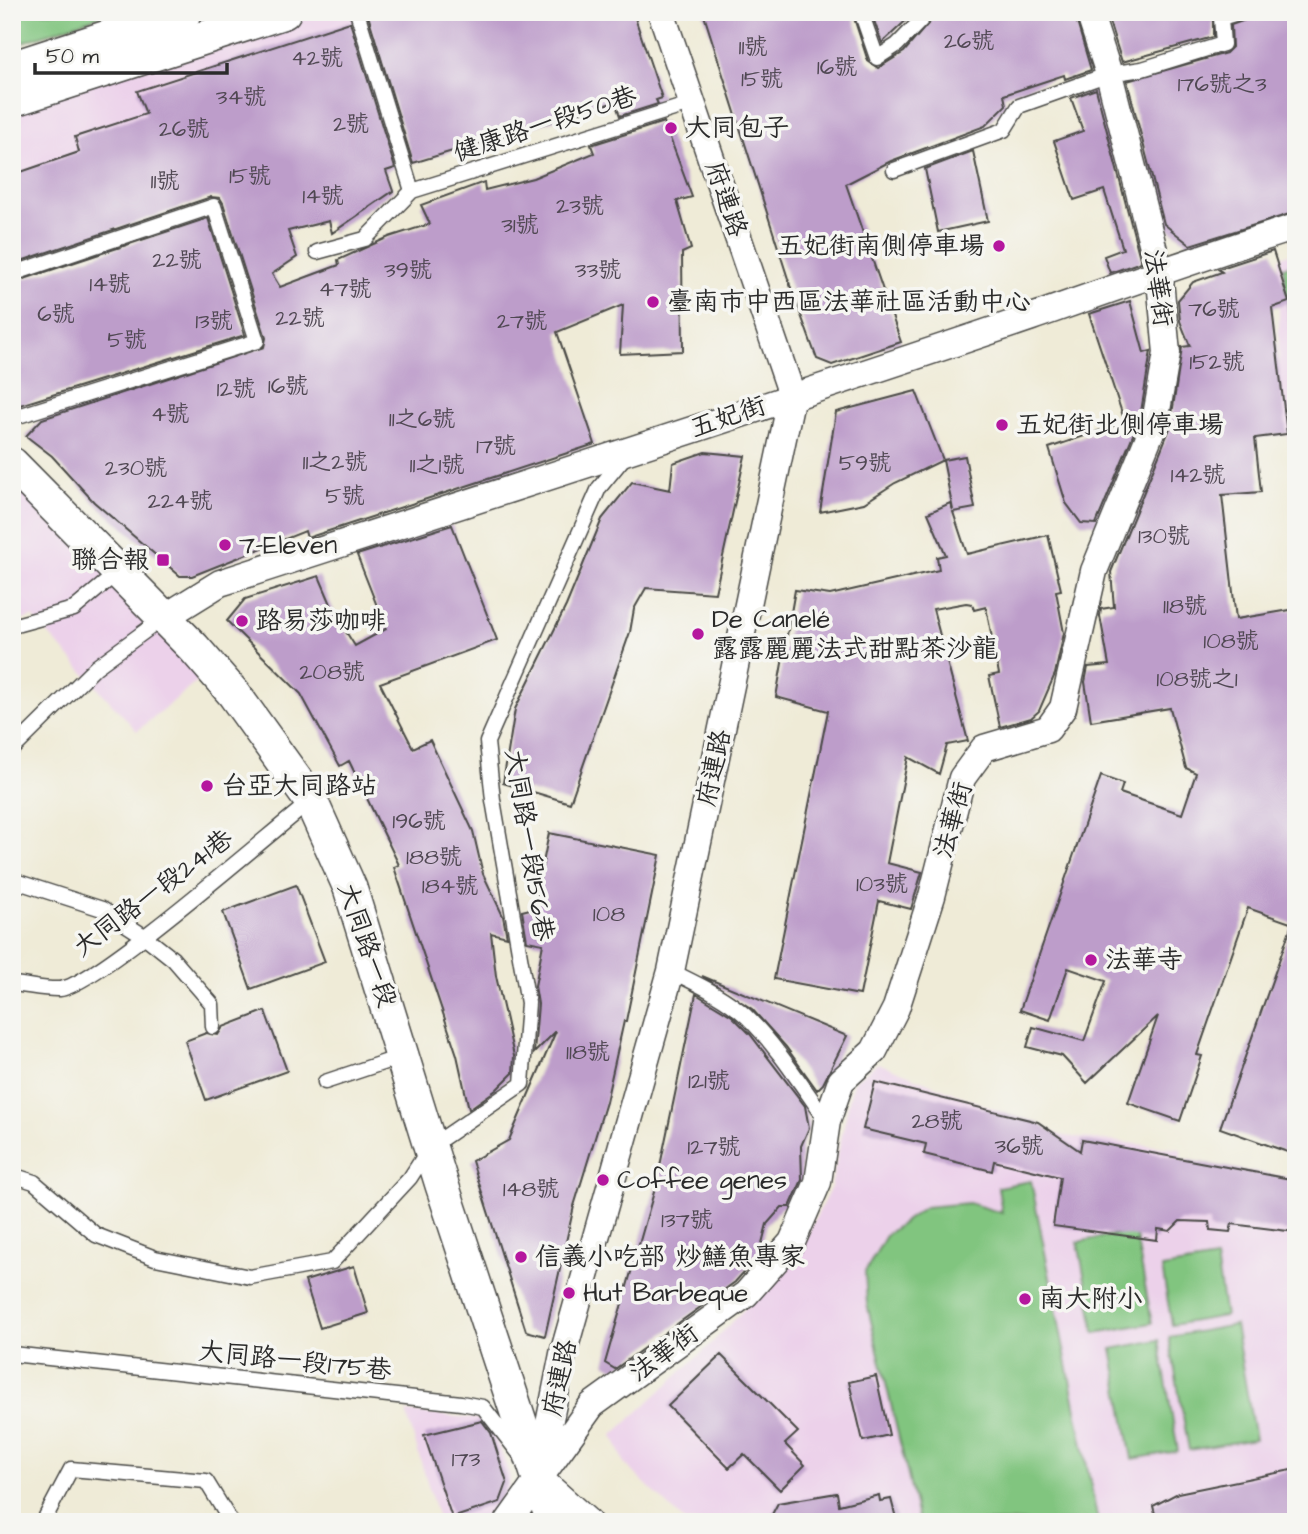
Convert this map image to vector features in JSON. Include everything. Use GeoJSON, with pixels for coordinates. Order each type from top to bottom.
{"type":"FeatureCollection","features":[{"type":"Feature","properties":{"kind":"street"},"geometry":{"type":"LineString","coordinates":[[12,68],[185,12]]}},
{"type":"Feature","properties":{"kind":"street"},"geometry":{"type":"LineString","coordinates":[[12,100],[284,12]]}},
{"type":"Feature","properties":{"kind":"street","name":"府連路"},"geometry":{"type":"LineString","coordinates":[[508,1522],[539,1478],[564,1354],[671,971],[792,395],[661,12]]}},
{"type":"Feature","properties":{"kind":"street","name":"法華街"},"geometry":{"type":"LineString","coordinates":[[539,1478],[592,1405],[746,1294],[792,1242],[818,1182],[827,1121],[841,1081],[874,1051],[896,1008],[932,896],[962,778],[984,748],[1048,729],[1062,708],[1094,571],[1155,422],[1167,353],[1159,270],[1109,74],[1089,12]]}},
{"type":"Feature","properties":{"kind":"street","name":"五妃街"},"geometry":{"type":"LineString","coordinates":[[164,617],[220,583],[629,451],[1033,316],[1159,270],[1296,227]]}},
{"type":"Feature","properties":{"kind":"street","name":"大同路一段"},"geometry":{"type":"LineString","coordinates":[[12,464],[164,617],[234,694],[311,801],[350,888],[430,1147],[553,1522]]}},
{"type":"Feature","properties":{"kind":"street"},"geometry":{"type":"LineString","coordinates":[[539,1478],[588,1522]]}},
{"type":"Feature","properties":{"kind":"lane"},"geometry":{"type":"LineString","coordinates":[[357,12],[412,191]]}},
{"type":"Feature","properties":{"kind":"lane"},"geometry":{"type":"LineString","coordinates":[[861,12],[877,58],[897,45],[929,12]]}},
{"type":"Feature","properties":{"kind":"lane"},"geometry":{"type":"LineString","coordinates":[[894,170],[1004,130],[1019,106],[1109,74],[1142,69],[1223,44],[1221,18],[1241,12]]}},
{"type":"Feature","properties":{"kind":"lane","name":"健康路一段50巷"},"geometry":{"type":"LineString","coordinates":[[317,252],[365,239],[412,191],[693,103]]}},
{"type":"Feature","properties":{"kind":"lane"},"geometry":{"type":"LineString","coordinates":[[12,274],[214,206],[257,341],[12,418]]}},
{"type":"Feature","properties":{"kind":"lane","name":"大同路一段156巷"},"geometry":{"type":"LineString","coordinates":[[430,1147],[522,1084],[528,1003],[493,800],[487,742],[599,488],[629,451]]}},
{"type":"Feature","properties":{"kind":"lane"},"geometry":{"type":"LineString","coordinates":[[12,626],[74,609],[118,572]]}},
{"type":"Feature","properties":{"kind":"lane"},"geometry":{"type":"LineString","coordinates":[[12,750],[96,667],[164,617]]}},
{"type":"Feature","properties":{"kind":"lane","name":"大同路一段241巷"},"geometry":{"type":"LineString","coordinates":[[12,984],[62,989],[94,972],[144,936],[311,801]]}},
{"type":"Feature","properties":{"kind":"lane"},"geometry":{"type":"LineString","coordinates":[[12,880],[102,909],[144,936],[173,959],[212,1004],[213,1027]]}},
{"type":"Feature","properties":{"kind":"lane"},"geometry":{"type":"LineString","coordinates":[[671,971],[717,994],[746,1016],[827,1121]]}},
{"type":"Feature","properties":{"kind":"lane"},"geometry":{"type":"LineString","coordinates":[[325,1082],[404,1056]]}},
{"type":"Feature","properties":{"kind":"lane"},"geometry":{"type":"LineString","coordinates":[[12,1175],[34,1182],[96,1235],[155,1258],[250,1277],[332,1262],[410,1178],[430,1147]]}},
{"type":"Feature","properties":{"kind":"lane","name":"大同路一段175巷"},"geometry":{"type":"LineString","coordinates":[[12,1354],[483,1407],[539,1478]]}},
{"type":"Feature","properties":{"kind":"lane"},"geometry":{"type":"LineString","coordinates":[[43,1522],[71,1469],[206,1482],[229,1521]]}},
{"type":"Feature","properties":{"kind":"shaded area"},"geometry":{"type":"Polygon","coordinates":[[[206,12],[600,12],[12,209],[12,78],[206,12]]]}},
{"type":"Feature","properties":{"kind":"shaded area"},"geometry":{"type":"Polygon","coordinates":[[[1296,251],[1296,488],[1279,381],[1279,258],[1296,251]]]}},
{"type":"Feature","properties":{"kind":"shaded area"},"geometry":{"type":"Polygon","coordinates":[[[12,470],[210,671],[137,731],[33,617],[12,623],[12,470]]]}},
{"type":"Feature","properties":{"kind":"shaded area","name":"南大附小"},"geometry":{"type":"Polygon","coordinates":[[[878,1063],[1063,1136],[1181,1149],[1181,1162],[1296,1178],[1296,1522],[685,1522],[625,1464],[613,1435],[708,1347],[799,1252],[831,1187],[853,1082],[878,1063]]]}},
{"type":"Feature","properties":{"kind":"shaded area"},"geometry":{"type":"Polygon","coordinates":[[[406,1412],[490,1420],[510,1477],[506,1501],[476,1522],[439,1522],[406,1412]]]}},
{"type":"Feature","properties":{"kind":"green space"},"geometry":{"type":"Polygon","coordinates":[[[12,12],[111,12],[12,46],[12,12]]]}},
{"type":"Feature","properties":{"kind":"green space"},"geometry":{"type":"Polygon","coordinates":[[[1296,263],[1296,364],[1283,267],[1296,263]]]}},
{"type":"Feature","properties":{"kind":"green space"},"geometry":{"type":"Polygon","coordinates":[[[1031,1181],[1098,1522],[919,1522],[867,1304],[865,1272],[887,1234],[925,1207],[969,1203],[1002,1213],[998,1187],[1031,1181]]]}},
{"type":"Feature","properties":{"kind":"green space"},"geometry":{"type":"Polygon","coordinates":[[[1135,1231],[1152,1323],[1095,1333],[1078,1242],[1135,1231]]]}},
{"type":"Feature","properties":{"kind":"green space"},"geometry":{"type":"Polygon","coordinates":[[[1216,1259],[1225,1316],[1172,1325],[1162,1268],[1216,1259]]]}},
{"type":"Feature","properties":{"kind":"green space"},"geometry":{"type":"Polygon","coordinates":[[[1235,1325],[1255,1439],[1189,1450],[1169,1337],[1235,1325]]]}},
{"type":"Feature","properties":{"kind":"green space"},"geometry":{"type":"Polygon","coordinates":[[[1159,1340],[1178,1451],[1132,1459],[1112,1349],[1159,1340]]]}},
{"type":"Feature","properties":{"kind":"building"},"geometry":{"type":"Polygon","coordinates":[[[367,12],[633,12],[662,98],[656,100],[658,104],[620,116],[615,102],[413,163],[367,12]]]}},
{"type":"Feature","properties":{"kind":"building"},"geometry":{"type":"Polygon","coordinates":[[[703,12],[852,12],[868,61],[878,68],[904,52],[938,12],[1074,12],[1091,70],[1065,79],[1064,75],[1004,95],[1006,105],[985,126],[891,161],[846,184],[901,342],[832,365],[817,359],[790,285],[703,12]]]}},
{"type":"Feature","properties":{"kind":"building"},"geometry":{"type":"Polygon","coordinates":[[[871,12],[915,12],[882,43],[871,12]]]}},
{"type":"Feature","properties":{"kind":"building"},"geometry":{"type":"Polygon","coordinates":[[[1106,12],[1213,12],[1213,37],[1122,62],[1106,12]]]}},
{"type":"Feature","properties":{"kind":"building"},"geometry":{"type":"Polygon","coordinates":[[[1268,12],[1292,12],[1296,28],[1296,212],[1190,245],[1164,224],[1127,81],[1226,53],[1232,47],[1231,25],[1268,12]]]}},
{"type":"Feature","properties":{"kind":"building"},"geometry":{"type":"Polygon","coordinates":[[[350,22],[395,168],[386,171],[393,191],[332,233],[329,221],[288,231],[297,257],[272,274],[280,287],[339,265],[338,260],[389,237],[430,224],[421,205],[484,182],[485,190],[533,178],[594,153],[591,145],[664,122],[692,197],[677,201],[691,249],[682,253],[683,351],[620,354],[623,305],[557,332],[595,444],[307,538],[305,531],[192,576],[180,576],[94,502],[52,456],[26,436],[42,419],[264,347],[266,338],[223,203],[220,198],[211,197],[12,264],[12,175],[79,152],[75,137],[146,114],[137,91],[350,22]]]}},
{"type":"Feature","properties":{"kind":"building"},"geometry":{"type":"Polygon","coordinates":[[[1096,89],[1141,262],[1110,273],[1104,256],[1123,249],[1104,190],[1074,200],[1054,141],[1083,131],[1071,98],[1096,89]]]}},
{"type":"Feature","properties":{"kind":"building"},"geometry":{"type":"Polygon","coordinates":[[[973,151],[988,221],[938,232],[925,169],[973,151]]]}},
{"type":"Feature","properties":{"kind":"building"},"geometry":{"type":"Polygon","coordinates":[[[208,218],[245,335],[20,405],[12,404],[12,283],[208,218]]]}},
{"type":"Feature","properties":{"kind":"building"},"geometry":{"type":"Polygon","coordinates":[[[1273,251],[1289,302],[1272,308],[1287,434],[1255,438],[1261,492],[1222,495],[1236,619],[1296,609],[1296,925],[1248,908],[1197,1055],[1202,1056],[1180,1121],[1128,1103],[1158,1016],[1087,1083],[1062,1056],[1027,1047],[1033,1027],[1084,1041],[1106,981],[1068,968],[1050,1020],[1020,1010],[1101,776],[1123,784],[1120,793],[1182,814],[1196,773],[1186,768],[1170,708],[1091,721],[1085,682],[1088,667],[1109,665],[1101,609],[1114,607],[1111,572],[1170,428],[1182,347],[1190,346],[1180,321],[1178,300],[1193,282],[1222,272],[1218,269],[1273,251]]]}},
{"type":"Feature","properties":{"kind":"building"},"geometry":{"type":"Polygon","coordinates":[[[1130,301],[1144,353],[1151,351],[1140,418],[1096,524],[1081,523],[1066,503],[1049,448],[1125,422],[1089,314],[1130,301]]]}},
{"type":"Feature","properties":{"kind":"building"},"geometry":{"type":"Polygon","coordinates":[[[916,391],[943,460],[895,483],[864,503],[820,512],[836,412],[916,391]]]}},
{"type":"Feature","properties":{"kind":"building"},"geometry":{"type":"Polygon","coordinates":[[[705,452],[745,456],[715,593],[646,588],[634,609],[630,632],[570,803],[503,783],[515,709],[566,606],[602,519],[632,482],[670,490],[673,463],[705,452]]]}},
{"type":"Feature","properties":{"kind":"building"},"geometry":{"type":"Polygon","coordinates":[[[965,456],[975,508],[953,512],[967,554],[1048,535],[1061,590],[1056,591],[1064,633],[1055,674],[1039,711],[1031,718],[1000,727],[989,676],[999,674],[986,607],[974,610],[972,604],[966,603],[933,609],[968,741],[947,745],[939,774],[908,757],[887,863],[922,872],[911,909],[879,901],[860,995],[774,979],[828,711],[776,697],[795,590],[830,595],[939,570],[937,557],[946,555],[928,513],[950,503],[953,510],[943,460],[965,456]]]}},
{"type":"Feature","properties":{"kind":"building"},"geometry":{"type":"Polygon","coordinates":[[[452,525],[497,640],[380,683],[413,748],[430,740],[473,831],[483,874],[503,916],[507,937],[491,933],[496,976],[514,1056],[513,1073],[496,1090],[469,1109],[457,1055],[394,867],[399,865],[349,761],[340,766],[301,694],[227,621],[245,599],[319,576],[336,616],[355,646],[386,629],[357,555],[452,525]]]}},
{"type":"Feature","properties":{"kind":"building"},"geometry":{"type":"Polygon","coordinates":[[[549,833],[660,855],[626,1021],[606,1102],[574,1206],[545,1336],[526,1331],[472,1161],[509,1140],[556,1031],[534,1053],[538,1004],[535,986],[543,944],[527,941],[522,911],[534,908],[549,833]]]}},
{"type":"Feature","properties":{"kind":"building"},"geometry":{"type":"Polygon","coordinates":[[[296,885],[325,962],[251,989],[223,912],[296,885]]]}},
{"type":"Feature","properties":{"kind":"building"},"geometry":{"type":"Polygon","coordinates":[[[1292,924],[1296,925],[1296,1155],[1220,1128],[1292,924]]]}},
{"type":"Feature","properties":{"kind":"building"},"geometry":{"type":"Polygon","coordinates":[[[702,976],[847,1036],[823,1084],[817,1090],[786,1047],[752,1009],[702,976]]]}},
{"type":"Feature","properties":{"kind":"building"},"geometry":{"type":"Polygon","coordinates":[[[696,994],[732,1016],[750,1034],[805,1106],[809,1128],[801,1146],[802,1180],[790,1207],[782,1207],[767,1224],[759,1255],[735,1282],[615,1369],[605,1363],[656,1185],[696,994]]]}},
{"type":"Feature","properties":{"kind":"building"},"geometry":{"type":"Polygon","coordinates":[[[265,1011],[287,1071],[206,1100],[185,1041],[206,1033],[218,1035],[223,1027],[265,1011]]]}},
{"type":"Feature","properties":{"kind":"building"},"geometry":{"type":"Polygon","coordinates":[[[875,1082],[1038,1122],[1080,1151],[1082,1140],[1296,1180],[1296,1232],[1232,1224],[1230,1232],[1210,1230],[1209,1222],[1180,1221],[1170,1231],[1158,1229],[1157,1240],[1053,1226],[1060,1177],[994,1161],[992,1171],[924,1154],[926,1144],[863,1129],[875,1082]]]}},
{"type":"Feature","properties":{"kind":"building"},"geometry":{"type":"Polygon","coordinates":[[[354,1266],[368,1313],[320,1328],[305,1281],[354,1266]]]}},
{"type":"Feature","properties":{"kind":"building"},"geometry":{"type":"Polygon","coordinates":[[[721,1355],[798,1432],[785,1444],[805,1465],[780,1490],[744,1454],[729,1468],[668,1406],[721,1355]]]}},
{"type":"Feature","properties":{"kind":"building"},"geometry":{"type":"Polygon","coordinates":[[[876,1376],[889,1435],[863,1441],[849,1382],[876,1376]]]}},
{"type":"Feature","properties":{"kind":"building"},"geometry":{"type":"Polygon","coordinates":[[[482,1421],[491,1433],[507,1483],[500,1502],[452,1518],[424,1435],[482,1421]]]}},
{"type":"Feature","properties":{"kind":"building"},"geometry":{"type":"Polygon","coordinates":[[[1296,1469],[1296,1522],[1157,1522],[1153,1506],[1178,1493],[1296,1469]]]}},
{"type":"Feature","properties":{"kind":"building"},"geometry":{"type":"Polygon","coordinates":[[[837,1493],[839,1505],[879,1495],[880,1501],[891,1499],[897,1522],[768,1522],[778,1503],[837,1493]]]}},
{"type":"Feature","properties":{"kind":"place","name":"大同包子"},"geometry":{"type":"Point","coordinates":[671,128]}},
{"type":"Feature","properties":{"kind":"place","name":"五妃街南側停車場"},"geometry":{"type":"Point","coordinates":[999,246]}},
{"type":"Feature","properties":{"kind":"place","name":"臺南市中西區法華社區活動中心"},"geometry":{"type":"Point","coordinates":[653,302]}},
{"type":"Feature","properties":{"kind":"place","name":"五妃街北側停車場"},"geometry":{"type":"Point","coordinates":[1002,425]}},
{"type":"Feature","properties":{"kind":"place","name":"7-Eleven"},"geometry":{"type":"Point","coordinates":[225,545]}},
{"type":"Feature","properties":{"kind":"place","name":"聯合報"},"geometry":{"type":"Point","coordinates":[163,560]}},
{"type":"Feature","properties":{"kind":"place","name":"路易莎咖啡"},"geometry":{"type":"Point","coordinates":[242,621]}},
{"type":"Feature","properties":{"kind":"place","name":"De Canelé 露露麗麗法式甜點茶沙龍"},"geometry":{"type":"Point","coordinates":[698,634]}},
{"type":"Feature","properties":{"kind":"place","name":"台亞大同路站"},"geometry":{"type":"Point","coordinates":[207,786]}},
{"type":"Feature","properties":{"kind":"place","name":"法華寺"},"geometry":{"type":"Point","coordinates":[1091,960]}},
{"type":"Feature","properties":{"kind":"place","name":"Coffee genes"},"geometry":{"type":"Point","coordinates":[603,1180]}},
{"type":"Feature","properties":{"kind":"place","name":"信義小吃部 炒鱔魚專家"},"geometry":{"type":"Point","coordinates":[521,1257]}},
{"type":"Feature","properties":{"kind":"place","name":"Hut Barbeque"},"geometry":{"type":"Point","coordinates":[569,1293]}},
{"type":"Feature","properties":{"kind":"place","name":"南大附小"},"geometry":{"type":"Point","coordinates":[1025,1299]}}]}
